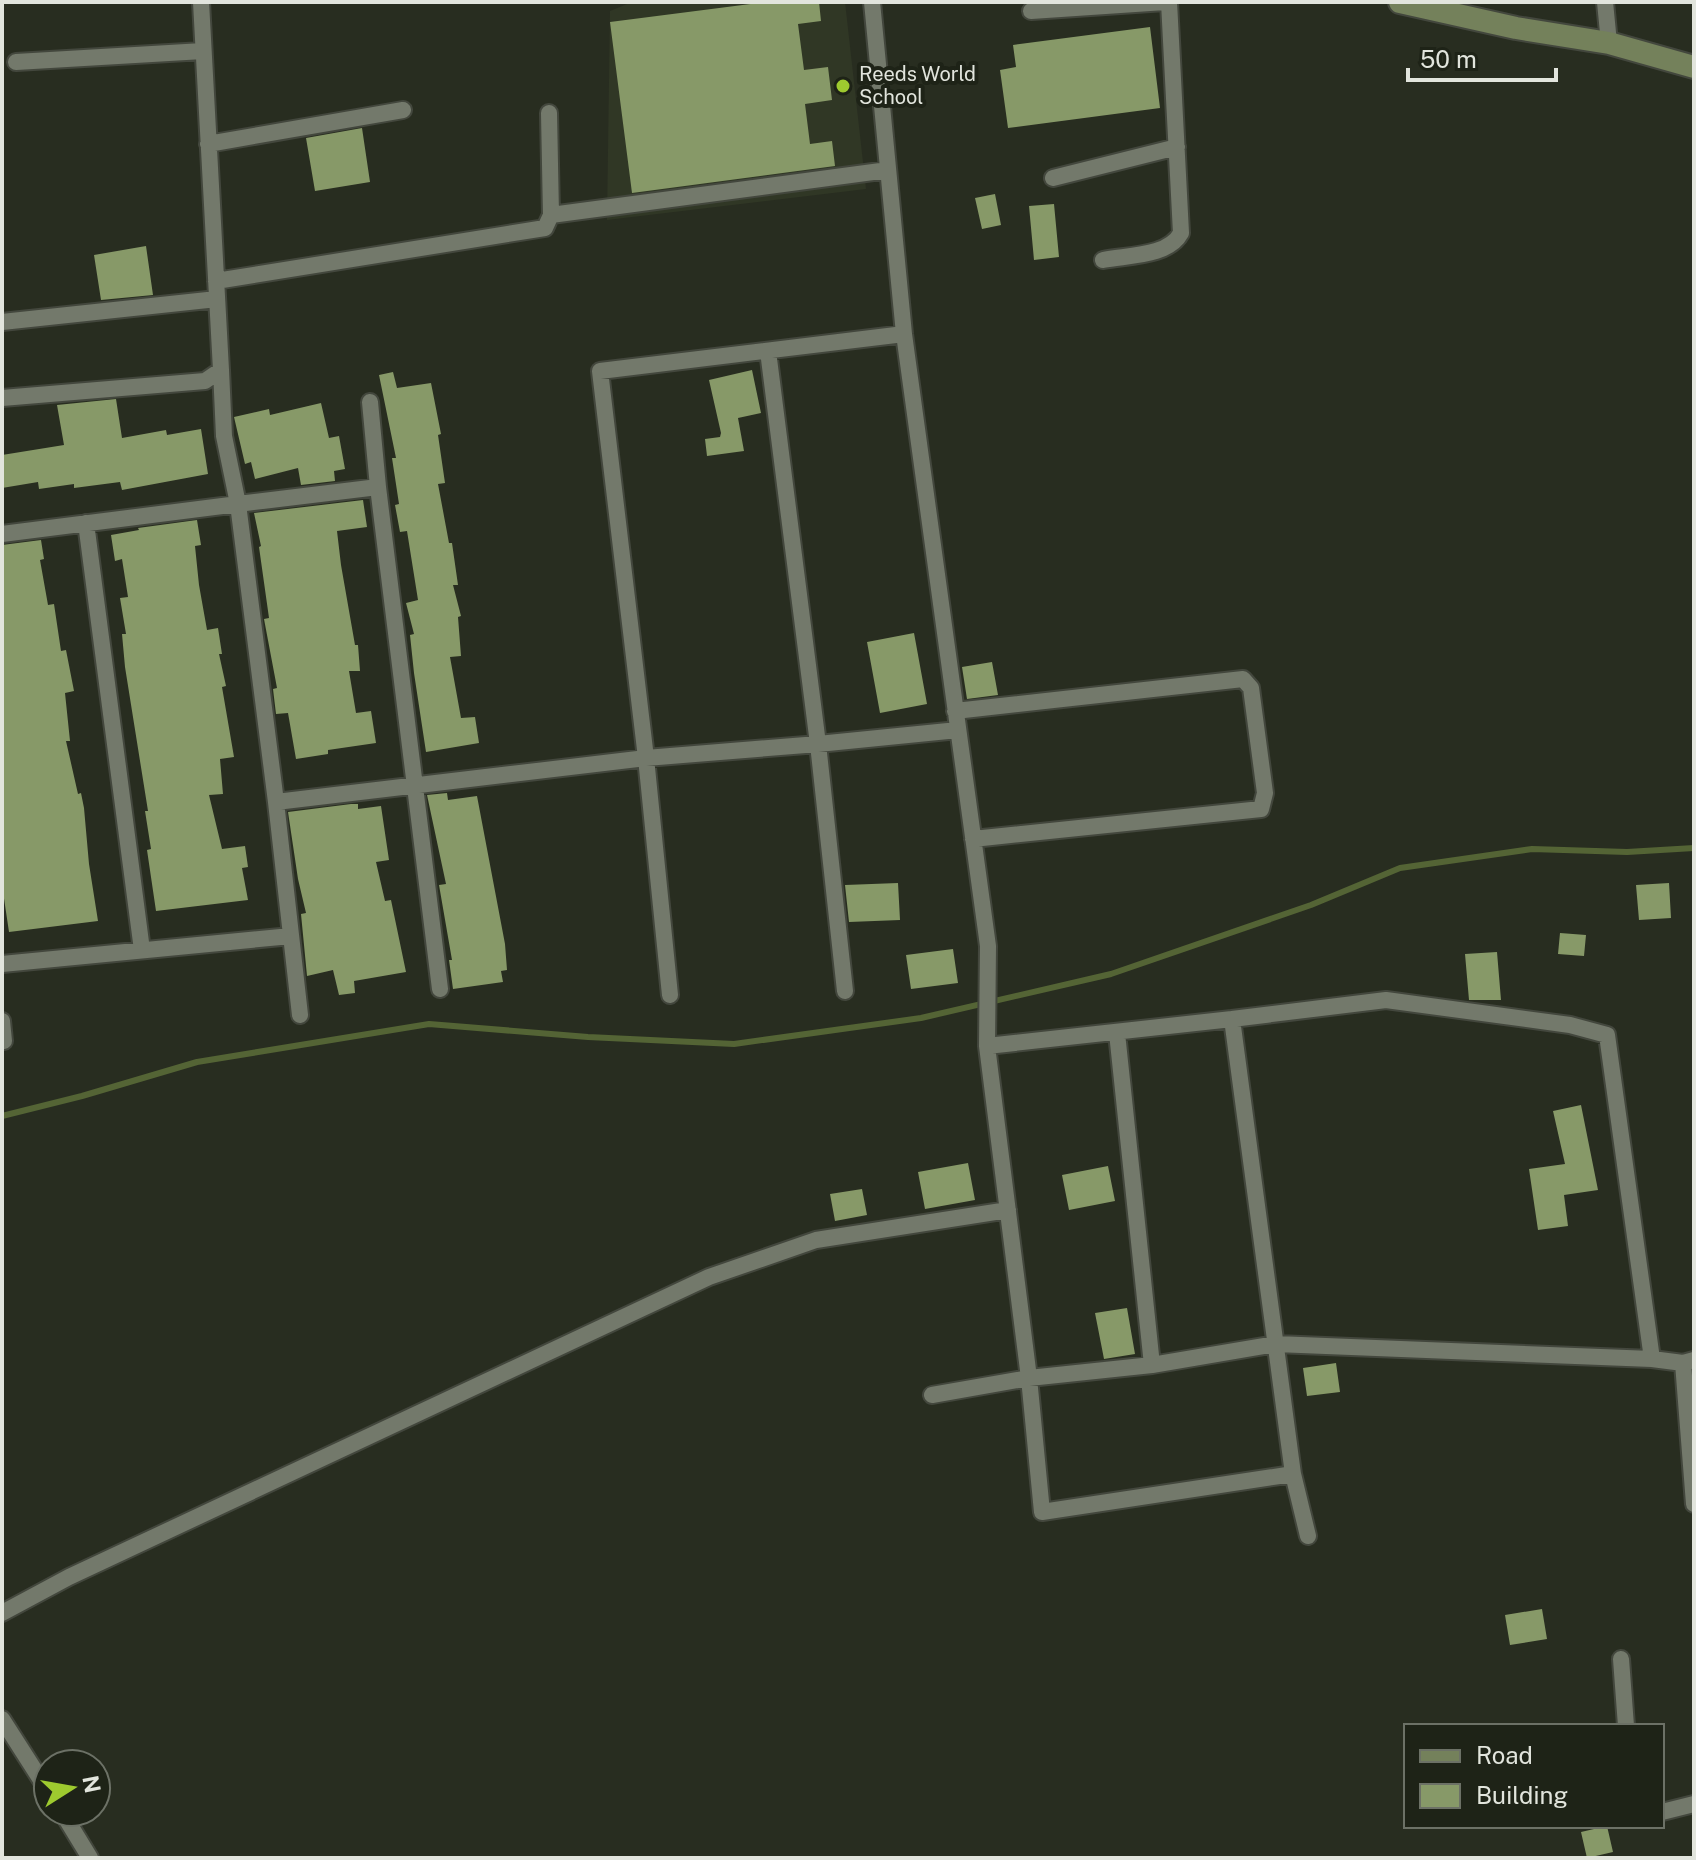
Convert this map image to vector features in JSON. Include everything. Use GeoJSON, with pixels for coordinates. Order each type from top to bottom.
{"type":"FeatureCollection","features":[{"type":"Feature","properties":{"kind":"street"},"geometry":{"type":"LineString","coordinates":[[201,2],[224,436],[238,504],[300,1015]]}},
{"type":"Feature","properties":{"kind":"street"},"geometry":{"type":"LineString","coordinates":[[872,2],[904,334],[988,946],[987,1046],[1029,1378],[1042,1512],[1293,1474]]}},
{"type":"Feature","properties":{"kind":"street"},"geometry":{"type":"LineString","coordinates":[[1031,11],[1167,2],[1181,233],[1177,242],[1167,248],[1103,260]]}},
{"type":"Feature","properties":{"kind":"street"},"geometry":{"type":"LineString","coordinates":[[1400,2],[1516,28],[1609,43],[1694,67]]}},
{"type":"Feature","properties":{"kind":"street"},"geometry":{"type":"LineString","coordinates":[[1605,2],[1609,43]]}},
{"type":"Feature","properties":{"kind":"street"},"geometry":{"type":"LineString","coordinates":[[16,62],[203,51]]}},
{"type":"Feature","properties":{"kind":"street"},"geometry":{"type":"LineString","coordinates":[[208,144],[403,110]]}},
{"type":"Feature","properties":{"kind":"street"},"geometry":{"type":"LineString","coordinates":[[216,281],[545,228],[551,215],[549,113]]}},
{"type":"Feature","properties":{"kind":"street"},"geometry":{"type":"LineString","coordinates":[[1053,178],[1177,147]]}},
{"type":"Feature","properties":{"kind":"street"},"geometry":{"type":"LineString","coordinates":[[551,215],[888,170]]}},
{"type":"Feature","properties":{"kind":"street"},"geometry":{"type":"LineString","coordinates":[[2,322],[217,299]]}},
{"type":"Feature","properties":{"kind":"street"},"geometry":{"type":"LineString","coordinates":[[670,995],[646,758],[600,371],[904,334]]}},
{"type":"Feature","properties":{"kind":"street"},"geometry":{"type":"LineString","coordinates":[[768,351],[818,744],[845,991]]}},
{"type":"Feature","properties":{"kind":"street"},"geometry":{"type":"LineString","coordinates":[[2,398],[205,381],[221,370]]}},
{"type":"Feature","properties":{"kind":"street"},"geometry":{"type":"LineString","coordinates":[[370,402],[440,989]]}},
{"type":"Feature","properties":{"kind":"street"},"geometry":{"type":"LineString","coordinates":[[2,534],[378,487]]}},
{"type":"Feature","properties":{"kind":"street"},"geometry":{"type":"LineString","coordinates":[[86,523],[142,950]]}},
{"type":"Feature","properties":{"kind":"street"},"geometry":{"type":"LineString","coordinates":[[955,711],[1243,679],[1251,688],[1265,793],[1261,809],[973,839]]}},
{"type":"Feature","properties":{"kind":"street"},"geometry":{"type":"LineString","coordinates":[[276,802],[646,758],[958,730]]}},
{"type":"Feature","properties":{"kind":"street"},"geometry":{"type":"LineString","coordinates":[[2,964],[291,936]]}},
{"type":"Feature","properties":{"kind":"street"},"geometry":{"type":"LineString","coordinates":[[987,1046],[1386,1000],[1570,1025],[1607,1035],[1652,1359]]}},
{"type":"Feature","properties":{"kind":"street"},"geometry":{"type":"LineString","coordinates":[[1232,1019],[1293,1474],[1308,1536]]}},
{"type":"Feature","properties":{"kind":"street"},"geometry":{"type":"LineString","coordinates":[[2,1021],[4,1041]]}},
{"type":"Feature","properties":{"kind":"street"},"geometry":{"type":"LineString","coordinates":[[1117,1033],[1152,1365]]}},
{"type":"Feature","properties":{"kind":"street"},"geometry":{"type":"LineString","coordinates":[[2,1613],[84,1570],[709,1277],[816,1240],[1008,1210]]}},
{"type":"Feature","properties":{"kind":"street"},"geometry":{"type":"LineString","coordinates":[[932,1395],[1029,1378],[1152,1365],[1276,1344],[1688,1361],[1694,1504]]}},
{"type":"Feature","properties":{"kind":"street"},"geometry":{"type":"LineString","coordinates":[[1621,1659],[1626,1724]]}},
{"type":"Feature","properties":{"kind":"street"},"geometry":{"type":"LineString","coordinates":[[2,1719],[32,1766]]}},
{"type":"Feature","properties":{"kind":"street"},"geometry":{"type":"LineString","coordinates":[[1664,1812],[1694,1804]]}},
{"type":"Feature","properties":{"kind":"street"},"geometry":{"type":"LineString","coordinates":[[72,1828],[90,1858]]}},
{"type":"Feature","properties":{"kind":"shaded area"},"geometry":{"type":"Polygon","coordinates":[[[632,2],[845,2],[866,189],[607,220],[610,11],[632,2]]]}},
{"type":"Feature","properties":{"kind":"building"},"geometry":{"type":"Polygon","coordinates":[[[765,2],[819,2],[821,21],[798,24],[804,70],[828,67],[832,100],[805,104],[810,144],[832,141],[835,166],[632,193],[610,22],[765,2]]]}},
{"type":"Feature","properties":{"kind":"building"},"geometry":{"type":"Polygon","coordinates":[[[1150,27],[1160,108],[1008,128],[1000,70],[1016,67],[1013,45],[1150,27]]]}},
{"type":"Feature","properties":{"kind":"building"},"geometry":{"type":"Polygon","coordinates":[[[362,128],[370,182],[315,191],[306,138],[362,128]]]}},
{"type":"Feature","properties":{"kind":"building"},"geometry":{"type":"Polygon","coordinates":[[[995,194],[1001,225],[982,229],[975,198],[995,194]]]}},
{"type":"Feature","properties":{"kind":"building"},"geometry":{"type":"Polygon","coordinates":[[[1054,204],[1059,257],[1034,260],[1029,206],[1054,204]]]}},
{"type":"Feature","properties":{"kind":"building"},"geometry":{"type":"Polygon","coordinates":[[[146,246],[153,295],[101,300],[94,255],[146,246]]]}},
{"type":"Feature","properties":{"kind":"building"},"geometry":{"type":"Polygon","coordinates":[[[752,370],[761,413],[738,418],[744,451],[707,456],[705,439],[720,437],[721,433],[709,380],[752,370]]]}},
{"type":"Feature","properties":{"kind":"building"},"geometry":{"type":"Polygon","coordinates":[[[393,372],[397,388],[431,383],[441,434],[438,435],[445,483],[438,484],[449,543],[452,543],[458,585],[453,585],[461,616],[458,617],[461,656],[450,657],[461,718],[475,717],[479,743],[426,752],[410,635],[414,634],[406,603],[418,600],[407,531],[400,532],[395,505],[399,504],[392,458],[396,458],[379,375],[393,372]]]}},
{"type":"Feature","properties":{"kind":"building"},"geometry":{"type":"Polygon","coordinates":[[[116,399],[122,438],[166,430],[167,435],[201,429],[208,474],[122,490],[120,482],[39,489],[38,482],[2,488],[2,455],[64,445],[57,405],[116,399]]]}},
{"type":"Feature","properties":{"kind":"building"},"geometry":{"type":"Polygon","coordinates":[[[321,403],[329,438],[339,436],[345,469],[334,471],[335,481],[301,485],[298,468],[255,479],[251,462],[245,464],[234,417],[269,409],[270,415],[321,403]]]}},
{"type":"Feature","properties":{"kind":"building"},"geometry":{"type":"Polygon","coordinates":[[[363,500],[367,527],[337,531],[355,645],[358,645],[360,671],[349,671],[356,713],[371,711],[376,743],[328,750],[328,754],[296,759],[288,713],[276,714],[273,689],[277,688],[264,619],[269,618],[254,513],[363,500]]]}},
{"type":"Feature","properties":{"kind":"building"},"geometry":{"type":"Polygon","coordinates":[[[197,520],[201,545],[195,546],[199,585],[207,630],[218,628],[222,654],[219,654],[226,686],[222,687],[234,757],[220,759],[223,794],[209,795],[222,849],[245,846],[248,867],[242,868],[248,900],[156,911],[147,850],[151,849],[145,811],[148,811],[122,634],[126,634],[120,598],[128,597],[122,559],[115,561],[111,535],[197,520]]]}},
{"type":"Feature","properties":{"kind":"building"},"geometry":{"type":"Polygon","coordinates":[[[41,540],[44,559],[40,560],[48,605],[54,604],[61,651],[66,650],[74,691],[65,693],[70,741],[66,741],[84,808],[98,921],[9,932],[2,885],[2,545],[41,540]]]}},
{"type":"Feature","properties":{"kind":"building"},"geometry":{"type":"Polygon","coordinates":[[[914,633],[927,704],[880,713],[867,642],[914,633]]]}},
{"type":"Feature","properties":{"kind":"building"},"geometry":{"type":"Polygon","coordinates":[[[992,662],[998,695],[967,699],[962,667],[992,662]]]}},
{"type":"Feature","properties":{"kind":"building"},"geometry":{"type":"Polygon","coordinates":[[[447,793],[448,800],[477,796],[505,944],[507,970],[501,971],[503,982],[453,989],[449,960],[452,960],[439,885],[446,884],[427,795],[447,793]]]}},
{"type":"Feature","properties":{"kind":"building"},"geometry":{"type":"Polygon","coordinates":[[[358,804],[358,809],[381,806],[389,860],[376,862],[385,901],[391,900],[406,972],[354,981],[355,993],[339,995],[333,970],[307,976],[301,914],[306,913],[288,812],[358,804]]]}},
{"type":"Feature","properties":{"kind":"building"},"geometry":{"type":"Polygon","coordinates":[[[898,883],[900,920],[849,922],[845,885],[898,883]]]}},
{"type":"Feature","properties":{"kind":"building"},"geometry":{"type":"Polygon","coordinates":[[[1669,883],[1671,918],[1639,920],[1636,885],[1669,883]]]}},
{"type":"Feature","properties":{"kind":"building"},"geometry":{"type":"Polygon","coordinates":[[[1560,933],[1586,935],[1584,956],[1558,954],[1560,933]]]}},
{"type":"Feature","properties":{"kind":"building"},"geometry":{"type":"Polygon","coordinates":[[[953,949],[958,983],[911,989],[906,955],[953,949]]]}},
{"type":"Feature","properties":{"kind":"building"},"geometry":{"type":"Polygon","coordinates":[[[1497,952],[1501,1000],[1469,1000],[1465,954],[1497,952]]]}},
{"type":"Feature","properties":{"kind":"building"},"geometry":{"type":"Polygon","coordinates":[[[1581,1105],[1598,1190],[1564,1195],[1568,1226],[1538,1230],[1529,1169],[1565,1164],[1553,1111],[1581,1105]]]}},
{"type":"Feature","properties":{"kind":"building"},"geometry":{"type":"Polygon","coordinates":[[[968,1163],[975,1200],[925,1209],[918,1172],[968,1163]]]}},
{"type":"Feature","properties":{"kind":"building"},"geometry":{"type":"Polygon","coordinates":[[[1108,1166],[1115,1201],[1069,1210],[1062,1175],[1108,1166]]]}},
{"type":"Feature","properties":{"kind":"building"},"geometry":{"type":"Polygon","coordinates":[[[862,1189],[867,1215],[835,1221],[830,1194],[862,1189]]]}},
{"type":"Feature","properties":{"kind":"building"},"geometry":{"type":"Polygon","coordinates":[[[1127,1308],[1135,1354],[1104,1359],[1095,1313],[1127,1308]]]}},
{"type":"Feature","properties":{"kind":"building"},"geometry":{"type":"Polygon","coordinates":[[[1336,1363],[1340,1392],[1307,1396],[1303,1368],[1336,1363]]]}},
{"type":"Feature","properties":{"kind":"building"},"geometry":{"type":"Polygon","coordinates":[[[1542,1609],[1547,1639],[1510,1645],[1505,1615],[1542,1609]]]}},
{"type":"Feature","properties":{"kind":"building"},"geometry":{"type":"Polygon","coordinates":[[[1607,1828],[1613,1852],[1587,1858],[1581,1832],[1607,1828]]]}},
{"type":"Feature","properties":{"kind":"waterway"},"geometry":{"type":"LineString","coordinates":[[2,1116],[197,1062],[429,1024],[588,1037],[734,1044],[921,1018],[1111,974],[1311,905],[1400,868],[1532,849],[1627,852],[1694,848]]}},
{"type":"Feature","properties":{"kind":"place","name":"Reeds World School"},"geometry":{"type":"Point","coordinates":[843,86]}}]}
